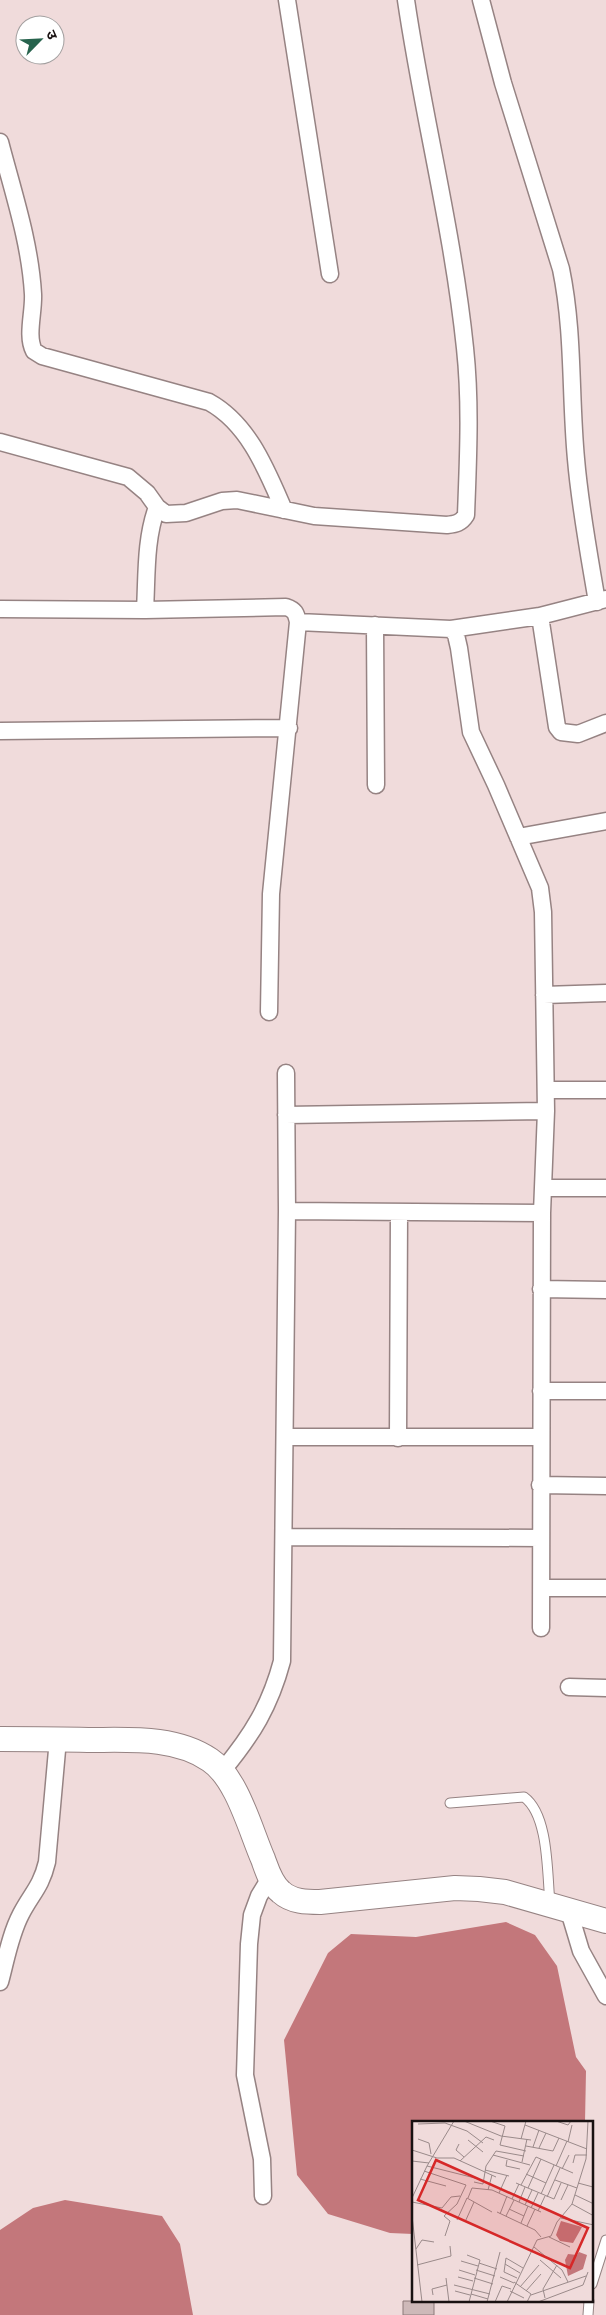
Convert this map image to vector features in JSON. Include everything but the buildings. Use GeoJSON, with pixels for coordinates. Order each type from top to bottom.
{"type":"FeatureCollection","features":[{"type":"Feature","properties":{"kind":"street"},"geometry":{"type":"LineString","coordinates":[[286,0],[330,274]]}},
{"type":"Feature","properties":{"kind":"street"},"geometry":{"type":"LineString","coordinates":[[0,442],[128,477],[148,493],[157,507],[166,514],[186,513],[222,501],[237,500],[314,516],[447,525],[456,524],[466,515],[468,413],[465,349],[458,292],[415,63],[406,0]]}},
{"type":"Feature","properties":{"kind":"street"},"geometry":{"type":"LineString","coordinates":[[298,622],[451,629],[540,616],[601,601],[583,522],[576,458],[570,332],[565,285],[503,83],[480,0]]}},
{"type":"Feature","properties":{"kind":"street"},"geometry":{"type":"LineString","coordinates":[[0,142],[26,246],[33,294],[33,321],[30,336],[34,351],[42,356],[209,402],[219,407],[229,416],[259,456],[284,510]]}},
{"type":"Feature","properties":{"kind":"street"},"geometry":{"type":"LineString","coordinates":[[145,610],[150,524],[157,507]]}},
{"type":"Feature","properties":{"kind":"street"},"geometry":{"type":"LineString","coordinates":[[0,609],[145,610],[286,607],[292,609],[296,614],[298,622],[289,728],[271,894],[269,1012]]}},
{"type":"Feature","properties":{"kind":"street"},"geometry":{"type":"LineString","coordinates":[[540,616],[554,720],[560,732],[578,734],[606,723]]}},
{"type":"Feature","properties":{"kind":"street"},"geometry":{"type":"LineString","coordinates":[[375,625],[376,785]]}},
{"type":"Feature","properties":{"kind":"street"},"geometry":{"type":"LineString","coordinates":[[451,629],[456,635],[459,648],[471,732],[496,784],[542,898],[546,1110],[541,1289],[541,1628]]}},
{"type":"Feature","properties":{"kind":"street"},"geometry":{"type":"LineString","coordinates":[[0,731],[289,728]]}},
{"type":"Feature","properties":{"kind":"street"},"geometry":{"type":"LineString","coordinates":[[518,837],[606,821]]}},
{"type":"Feature","properties":{"kind":"street"},"geometry":{"type":"LineString","coordinates":[[544,995],[606,993]]}},
{"type":"Feature","properties":{"kind":"street"},"geometry":{"type":"LineString","coordinates":[[223,1770],[247,1741],[263,1716],[275,1687],[282,1661],[287,1211],[286,1073]]}},
{"type":"Feature","properties":{"kind":"street"},"geometry":{"type":"LineString","coordinates":[[546,1090],[606,1090]]}},
{"type":"Feature","properties":{"kind":"street"},"geometry":{"type":"LineString","coordinates":[[286,1115],[546,1110]]}},
{"type":"Feature","properties":{"kind":"street"},"geometry":{"type":"LineString","coordinates":[[543,1188],[606,1188]]}},
{"type":"Feature","properties":{"kind":"street"},"geometry":{"type":"LineString","coordinates":[[287,1211],[542,1213]]}},
{"type":"Feature","properties":{"kind":"street"},"geometry":{"type":"LineString","coordinates":[[398,1438],[399,1212]]}},
{"type":"Feature","properties":{"kind":"street"},"geometry":{"type":"LineString","coordinates":[[541,1289],[606,1290]]}},
{"type":"Feature","properties":{"kind":"street"},"geometry":{"type":"LineString","coordinates":[[541,1391],[606,1391]]}},
{"type":"Feature","properties":{"kind":"street"},"geometry":{"type":"LineString","coordinates":[[285,1437],[540,1436]]}},
{"type":"Feature","properties":{"kind":"street"},"geometry":{"type":"LineString","coordinates":[[540,1485],[606,1486]]}},
{"type":"Feature","properties":{"kind":"street"},"geometry":{"type":"LineString","coordinates":[[284,1537],[540,1538]]}},
{"type":"Feature","properties":{"kind":"street"},"geometry":{"type":"LineString","coordinates":[[541,1588],[606,1588]]}},
{"type":"Feature","properties":{"kind":"street"},"geometry":{"type":"LineString","coordinates":[[569,1687],[606,1688]]}},
{"type":"Feature","properties":{"kind":"street"},"geometry":{"type":"LineString","coordinates":[[0,1739],[161,1742],[189,1749],[210,1759],[223,1770],[242,1808],[270,1878],[280,1892],[304,1902],[455,1888],[505,1892],[606,1921]]}},
{"type":"Feature","properties":{"kind":"street"},"geometry":{"type":"LineString","coordinates":[[0,1982],[20,1915],[40,1886],[44,1876],[47,1862],[58,1740]]}},
{"type":"Feature","properties":{"kind":"street"},"geometry":{"type":"LineString","coordinates":[[263,2196],[261,2151],[245,2076],[245,2041],[252,1915],[259,1896],[270,1878]]}},
{"type":"Feature","properties":{"kind":"street"},"geometry":{"type":"LineString","coordinates":[[560,1908],[606,1996]]}},
{"type":"Feature","properties":{"kind":"lane"},"geometry":{"type":"LineString","coordinates":[[450,1803],[524,1797],[532,1803],[539,1816],[560,1908]]}},
{"type":"Feature","properties":{"kind":"lane"},"geometry":{"type":"LineString","coordinates":[[594,2278],[606,2240]]}},
{"type":"Feature","properties":{"kind":"lane"},"geometry":{"type":"LineString","coordinates":[[588,2315],[589,2302]]}},
{"type":"Feature","properties":{"kind":"shaded area"},"geometry":{"type":"Polygon","coordinates":[[[506,1922],[535,1935],[557,1966],[576,2057],[586,2071],[585,2121],[412,2121],[412,2234],[390,2233],[328,2214],[297,2175],[284,2040],[328,1953],[351,1934],[416,1937],[506,1922]]]}},
{"type":"Feature","properties":{"kind":"shaded area"},"geometry":{"type":"Polygon","coordinates":[[[65,2200],[162,2216],[180,2244],[193,2315],[0,2315],[0,2230],[33,2208],[65,2200]]]}}]}
